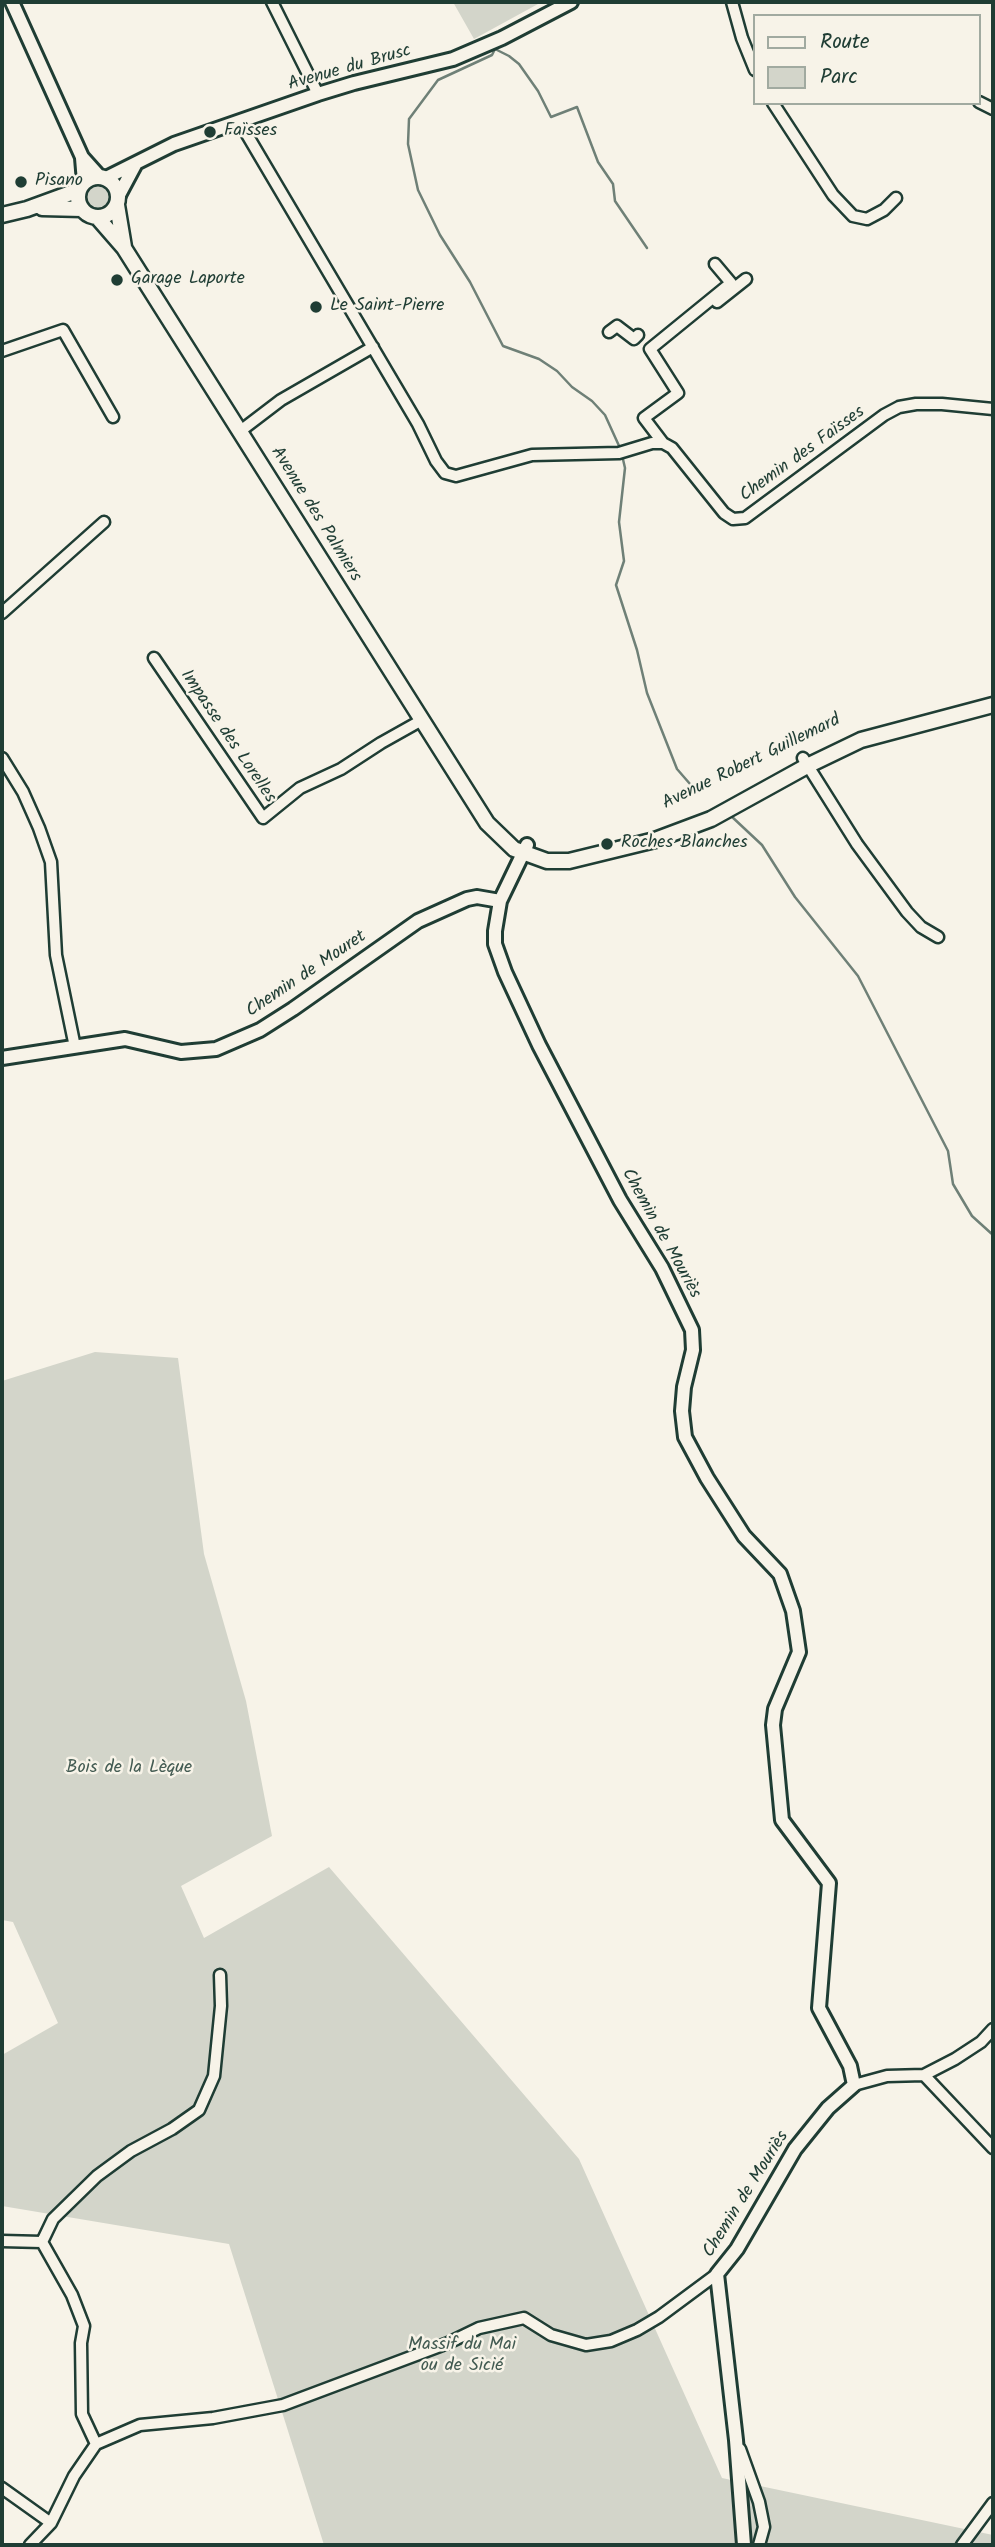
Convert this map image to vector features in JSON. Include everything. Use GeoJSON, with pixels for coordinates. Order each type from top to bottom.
{"type":"FeatureCollection","features":[{"type":"Feature","properties":{"kind":"main road"},"geometry":{"type":"LineString","coordinates":[[2,215],[27,209],[102,177],[115,185],[118,200],[109,214],[97,217],[82,209],[27,209]]}},
{"type":"Feature","properties":{"kind":"main road"},"geometry":{"type":"LineString","coordinates":[[81,186],[78,196],[82,209]]}},
{"type":"Feature","properties":{"kind":"main road","name":"Avenue des Palmiers"},"geometry":{"type":"LineString","coordinates":[[118,200],[124,248]]}},
{"type":"Feature","properties":{"kind":"main road","name":"Avenue des Palmiers"},"geometry":{"type":"LineString","coordinates":[[97,217],[124,248],[487,823],[514,849],[526,849]]}},
{"type":"Feature","properties":{"kind":"main road","name":"Avenue Robert Guillemard"},"geometry":{"type":"LineString","coordinates":[[526,849],[547,861],[569,861],[655,840],[711,819],[857,732],[993,698]]}},
{"type":"Feature","properties":{"kind":"main road","name":"Avenue Robert Guillemard"},"geometry":{"type":"LineString","coordinates":[[805,762],[861,740],[993,705]]}},
{"type":"Feature","properties":{"kind":"street"},"geometry":{"type":"LineString","coordinates":[[12,2],[82,157],[102,177]]}},
{"type":"Feature","properties":{"kind":"street"},"geometry":{"type":"LineString","coordinates":[[272,2],[318,94]]}},
{"type":"Feature","properties":{"kind":"street","name":"Avenue du Brusc"},"geometry":{"type":"LineString","coordinates":[[102,177],[174,144],[318,94],[453,59],[502,38],[571,2]]}},
{"type":"Feature","properties":{"kind":"street"},"geometry":{"type":"LineString","coordinates":[[732,2],[754,68]]}},
{"type":"Feature","properties":{"kind":"street"},"geometry":{"type":"LineString","coordinates":[[774,105],[833,195],[853,216],[867,219],[884,210],[896,198]]}},
{"type":"Feature","properties":{"kind":"street"},"geometry":{"type":"LineString","coordinates":[[239,121],[445,473],[456,476],[532,455],[619,453],[652,443],[663,443]]}},
{"type":"Feature","properties":{"kind":"street"},"geometry":{"type":"LineString","coordinates":[[81,186],[82,157]]}},
{"type":"Feature","properties":{"kind":"street"},"geometry":{"type":"LineString","coordinates":[[118,200],[135,164]]}},
{"type":"Feature","properties":{"kind":"street"},"geometry":{"type":"LineString","coordinates":[[609,332],[617,326],[634,339],[636,333],[650,349],[731,283],[715,264]]}},
{"type":"Feature","properties":{"kind":"street"},"geometry":{"type":"LineString","coordinates":[[690,316],[698,317],[746,279]]}},
{"type":"Feature","properties":{"kind":"street"},"geometry":{"type":"LineString","coordinates":[[2,351],[63,330],[113,417]]}},
{"type":"Feature","properties":{"kind":"street"},"geometry":{"type":"LineString","coordinates":[[239,432],[281,400],[373,347]]}},
{"type":"Feature","properties":{"kind":"street","name":"Chemin des Faïsses"},"geometry":{"type":"LineString","coordinates":[[650,349],[678,393],[644,418],[724,513],[733,519],[745,518],[884,415],[899,407],[942,404],[993,409]]}},
{"type":"Feature","properties":{"kind":"street"},"geometry":{"type":"LineString","coordinates":[[2,613],[104,522]]}},
{"type":"Feature","properties":{"kind":"street","name":"Impasse des Lorelles"},"geometry":{"type":"LineString","coordinates":[[154,658],[263,818],[300,788],[341,769],[422,720]]}},
{"type":"Feature","properties":{"kind":"street"},"geometry":{"type":"LineString","coordinates":[[2,758],[23,792],[51,862],[56,955],[75,1046]]}},
{"type":"Feature","properties":{"kind":"street"},"geometry":{"type":"LineString","coordinates":[[805,762],[857,844],[907,912],[921,927],[937,937]]}},
{"type":"Feature","properties":{"kind":"street","name":"Chemin de Mouriès"},"geometry":{"type":"LineString","coordinates":[[526,849],[500,901],[495,944],[505,972],[569,1104],[620,1200],[662,1268],[692,1330],[693,1350],[684,1387],[682,1411],[685,1437],[744,1536],[780,1574],[793,1611],[799,1652],[775,1709],[773,1725],[782,1820],[829,1883],[819,2008],[850,2066],[854,2085],[828,2108],[795,2149],[737,2249],[717,2274]]}},
{"type":"Feature","properties":{"kind":"street","name":"Chemin de Mouret"},"geometry":{"type":"LineString","coordinates":[[2,1058],[125,1039],[181,1052],[216,1049],[260,1030],[418,922],[467,899],[477,897],[500,901]]}},
{"type":"Feature","properties":{"kind":"street"},"geometry":{"type":"LineString","coordinates":[[43,2242],[53,2219],[97,2176],[131,2151],[172,2129],[199,2110],[214,2076],[221,2006],[220,1975]]}},
{"type":"Feature","properties":{"kind":"street"},"geometry":{"type":"LineString","coordinates":[[854,2085],[887,2076],[924,2075],[981,2042],[993,2029]]}},
{"type":"Feature","properties":{"kind":"street"},"geometry":{"type":"LineString","coordinates":[[924,2075],[993,2148]]}},
{"type":"Feature","properties":{"kind":"street"},"geometry":{"type":"LineString","coordinates":[[2,2241],[43,2242]]}},
{"type":"Feature","properties":{"kind":"street"},"geometry":{"type":"LineString","coordinates":[[43,2242],[72,2295],[84,2326],[82,2414],[96,2444]]}},
{"type":"Feature","properties":{"kind":"street"},"geometry":{"type":"LineString","coordinates":[[30,2545],[51,2523],[74,2476],[96,2444],[140,2426],[214,2418],[283,2405],[448,2343],[479,2328],[524,2318],[551,2335],[586,2345],[611,2341],[659,2317],[717,2274],[737,2440],[744,2545]]}},
{"type":"Feature","properties":{"kind":"street"},"geometry":{"type":"LineString","coordinates":[[737,2440],[759,2502],[764,2527],[759,2545]]}},
{"type":"Feature","properties":{"kind":"street"},"geometry":{"type":"LineString","coordinates":[[2,2488],[51,2523]]}},
{"type":"Feature","properties":{"kind":"street"},"geometry":{"type":"LineString","coordinates":[[965,2541],[993,2503]]}},
{"type":"Feature","properties":{"kind":"green space"},"geometry":{"type":"Polygon","coordinates":[[[453,2],[536,2],[538,4],[474,39],[453,2]]]}},
{"type":"Feature","properties":{"kind":"green space"},"geometry":{"type":"Polygon","coordinates":[[[98,177],[112,183],[118,197],[112,211],[98,217],[84,211],[78,197],[84,183],[98,177]]]}},
{"type":"Feature","properties":{"kind":"green space","name":"Massif du Mai ou de Sicié"},"geometry":{"type":"Polygon","coordinates":[[[95,1352],[178,1358],[204,1554],[246,1701],[272,1836],[181,1886],[204,1938],[329,1867],[579,2159],[722,2478],[993,2535],[993,2545],[324,2545],[229,2244],[2,2206],[2,2055],[58,2023],[13,1922],[2,1920],[2,1381],[95,1352]]]}},
{"type":"Feature","properties":{"kind":"waterway"},"geometry":{"type":"LineString","coordinates":[[620,448],[605,415],[592,401],[539,359],[503,346],[470,282],[440,235],[418,190],[408,144],[409,119],[438,80],[492,55],[495,49],[509,56],[519,64],[538,91],[551,117],[577,107],[598,162],[613,184],[615,201],[647,248]]}},
{"type":"Feature","properties":{"kind":"waterway"},"geometry":{"type":"LineString","coordinates":[[622,455],[625,468],[619,522],[624,561],[616,585],[637,650],[647,693],[677,769],[697,792]]}},
{"type":"Feature","properties":{"kind":"waterway"},"geometry":{"type":"LineString","coordinates":[[730,815],[762,845],[795,897],[858,976],[948,1151],[953,1184],[972,1216],[993,1235]]}},
{"type":"Feature","properties":{"kind":"place","name":"Faïsses"},"geometry":{"type":"Point","coordinates":[210,132]}},
{"type":"Feature","properties":{"kind":"place","name":"Pisano"},"geometry":{"type":"Point","coordinates":[21,182]}},
{"type":"Feature","properties":{"kind":"place","name":"Garage Laporte"},"geometry":{"type":"Point","coordinates":[117,280]}},
{"type":"Feature","properties":{"kind":"place","name":"Le Saint-Pierre"},"geometry":{"type":"Point","coordinates":[316,307]}},
{"type":"Feature","properties":{"kind":"place","name":"Roches Blanches"},"geometry":{"type":"Point","coordinates":[607,844]}},
{"type":"Feature","properties":{"kind":"park label","name":"Bois de la Lèque"},"geometry":{"type":"Point","coordinates":[129,1769]}}]}
